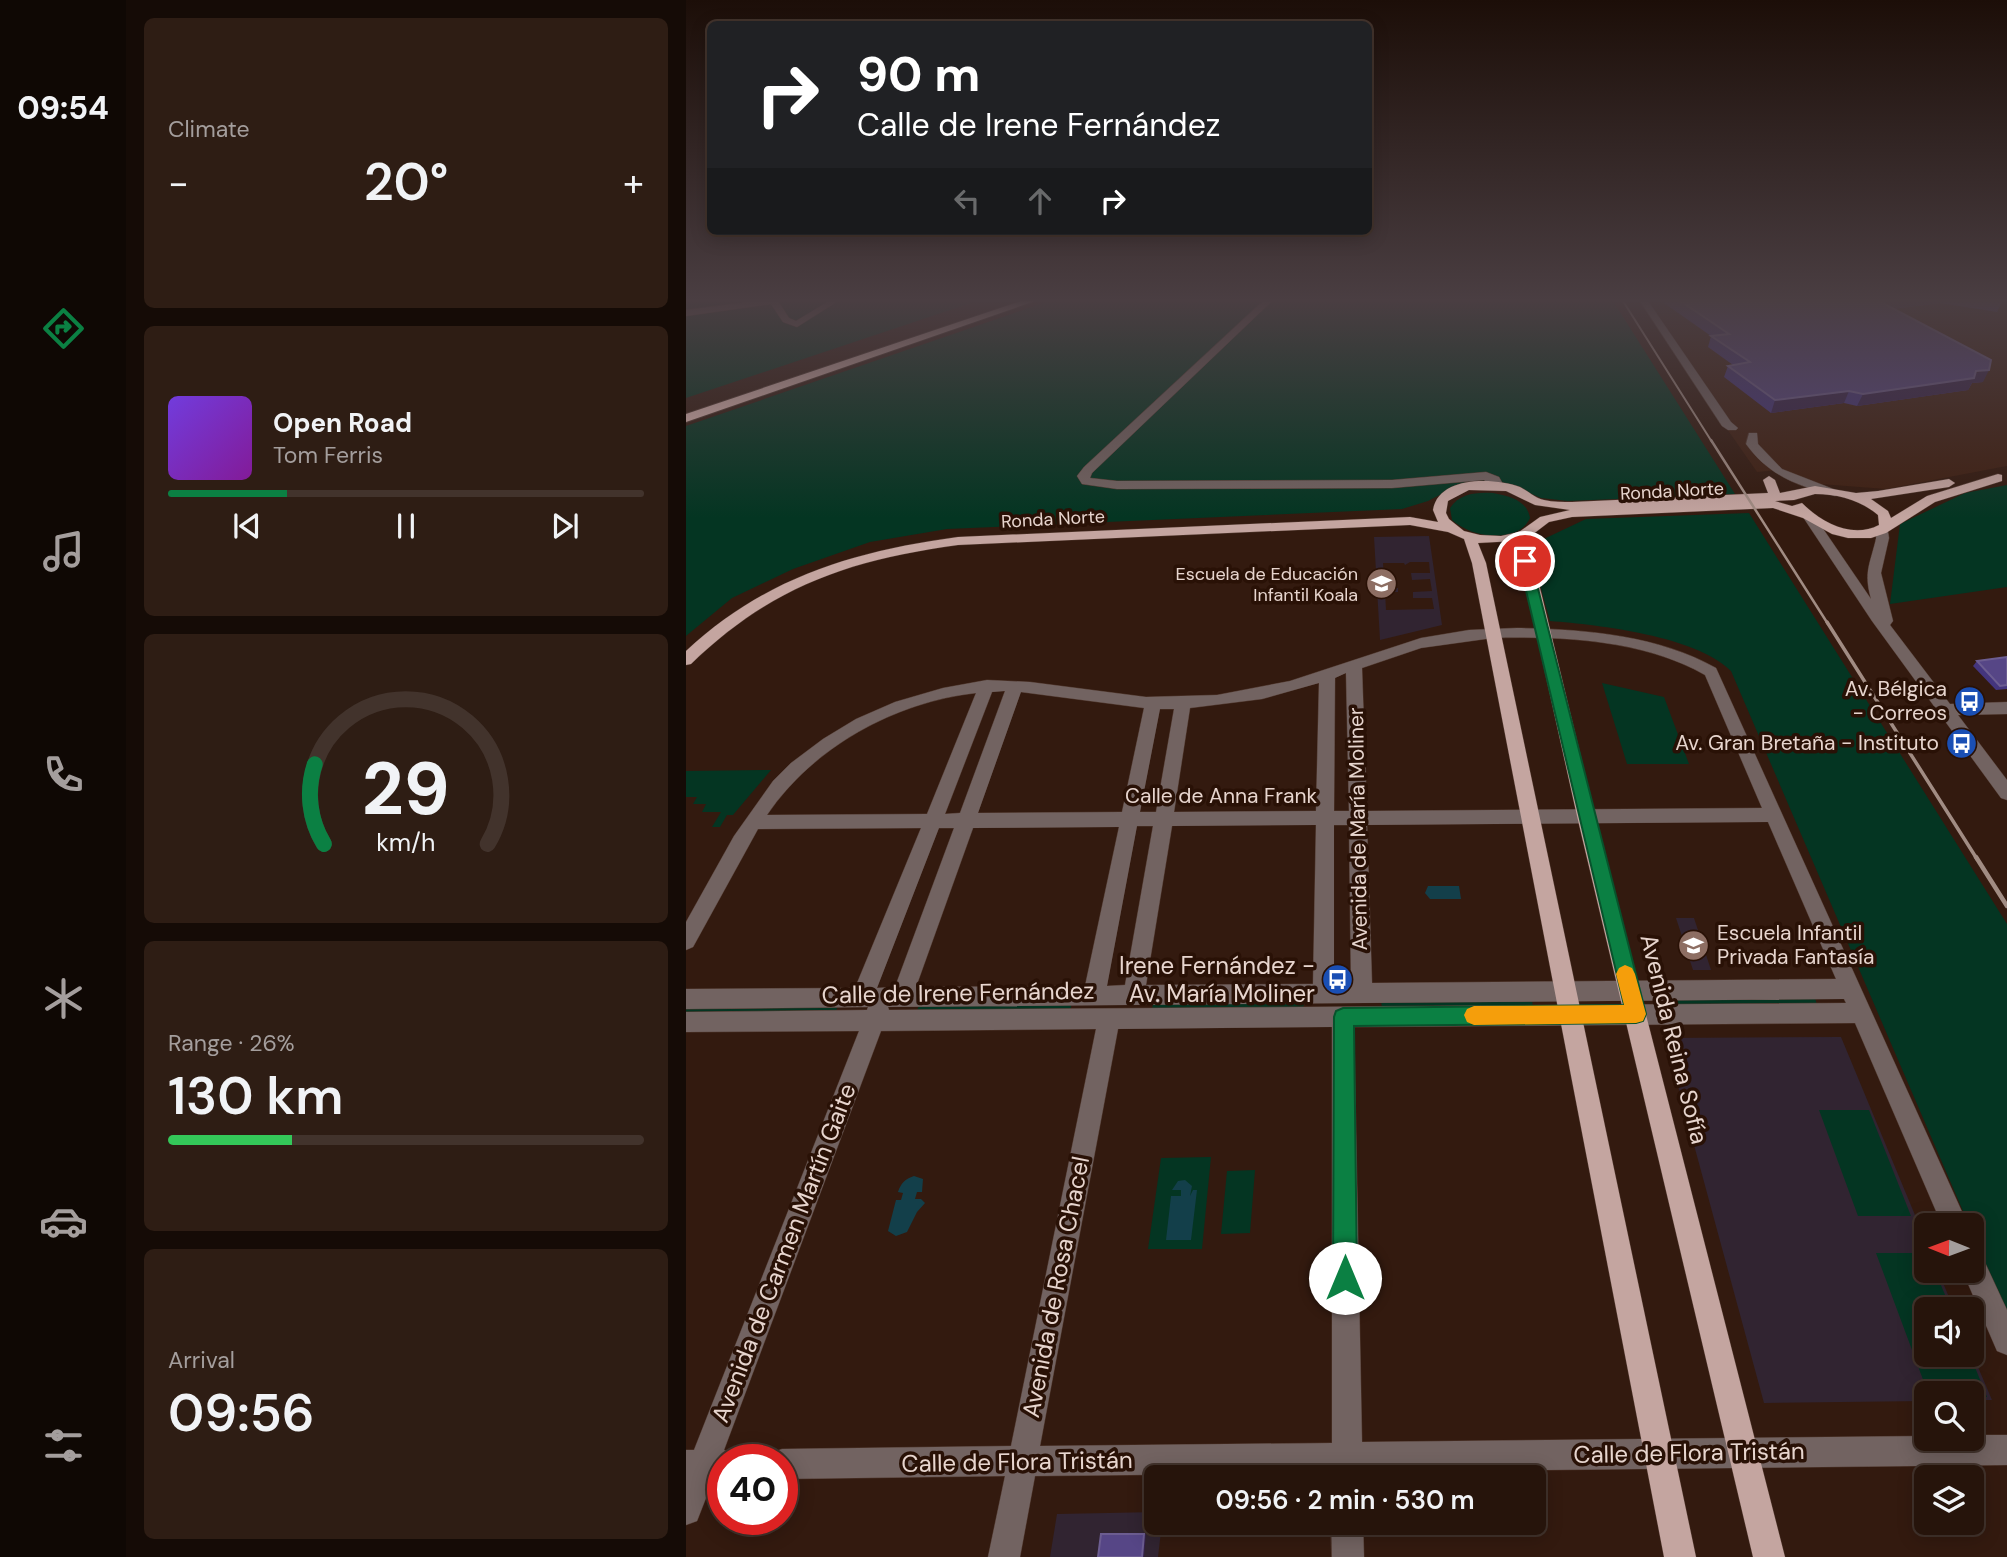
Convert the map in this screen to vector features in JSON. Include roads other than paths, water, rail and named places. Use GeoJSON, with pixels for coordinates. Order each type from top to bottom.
{"type":"FeatureCollection","features":[{"type":"Feature","properties":{"kind":"highway"},"geometry":{"type":"LineString","coordinates":[[686,406],[782,374]]}},
{"type":"Feature","properties":{"kind":"highway"},"geometry":{"type":"LineString","coordinates":[[686,418],[815,374]]}},
{"type":"Feature","properties":{"kind":"main road"},"geometry":{"type":"LineString","coordinates":[[1849,495],[1883,495],[2003,477]]}},
{"type":"Feature","properties":{"kind":"main road"},"geometry":{"type":"LineString","coordinates":[[1884,527],[1929,500],[2003,477]]}},
{"type":"Feature","properties":{"kind":"main road"},"geometry":{"type":"LineString","coordinates":[[1769,480],[1775,497]]}},
{"type":"Feature","properties":{"kind":"main road","name":"Ronda Norte"},"geometry":{"type":"LineString","coordinates":[[686,643],[728,610],[783,579],[847,554],[914,538],[986,531],[1424,509],[1467,487],[1498,486],[1518,491],[1534,500],[1572,506],[1794,496],[1810,491],[1849,495]]}},
{"type":"Feature","properties":{"kind":"main road"},"geometry":{"type":"LineString","coordinates":[[1849,495],[1879,509],[1886,517],[1884,527]]}},
{"type":"Feature","properties":{"kind":"main road"},"geometry":{"type":"LineString","coordinates":[[1794,496],[1807,516]]}},
{"type":"Feature","properties":{"kind":"main road"},"geometry":{"type":"LineString","coordinates":[[1444,498],[1439,513],[1452,529]]}},
{"type":"Feature","properties":{"kind":"main road"},"geometry":{"type":"LineString","coordinates":[[1534,500],[1539,507],[1541,521]]}},
{"type":"Feature","properties":{"kind":"main road","name":"Ronda Norte"},"geometry":{"type":"LineString","coordinates":[[686,660],[725,624],[793,583],[852,560],[908,547],[958,541],[1410,521],[1496,540],[1521,536],[1530,532],[1541,521],[1572,513],[1770,504],[1782,505],[1822,525],[1846,533],[1868,533],[1884,527]]}},
{"type":"Feature","properties":{"kind":"main road"},"geometry":{"type":"LineString","coordinates":[[1469,536],[1479,563],[1680,1557]]}},
{"type":"Feature","properties":{"kind":"main road","name":"Avenida Reina Sofía"},"geometry":{"type":"LineString","coordinates":[[1521,536],[1541,633],[1769,1557]]}},
{"type":"Feature","properties":{"kind":"street"},"geometry":{"type":"LineString","coordinates":[[1190,374],[1088,470],[1083,476],[1086,481],[1117,485],[1392,484],[1486,475],[1495,480],[1498,486]]}},
{"type":"Feature","properties":{"kind":"street"},"geometry":{"type":"LineString","coordinates":[[1694,374],[1726,424],[1740,426],[1753,435],[1753,445],[1774,470],[1799,482],[1835,492]]}},
{"type":"Feature","properties":{"kind":"street"},"geometry":{"type":"LineString","coordinates":[[1740,426],[1755,464],[1769,480],[1794,496]]}},
{"type":"Feature","properties":{"kind":"street"},"geometry":{"type":"LineString","coordinates":[[1807,516],[1895,643],[2007,793]]}},
{"type":"Feature","properties":{"kind":"street"},"geometry":{"type":"LineString","coordinates":[[1884,527],[1885,537],[1875,561],[1874,576],[1881,606],[1895,643]]}},
{"type":"Feature","properties":{"kind":"street"},"geometry":{"type":"LineString","coordinates":[[686,941],[754,822],[780,785],[813,756],[863,723],[927,698],[987,685],[1015,686],[1111,701],[1183,703],[1241,698],[1327,674],[1419,643],[1492,633],[1581,636],[1635,645],[1697,663],[1711,673],[1950,1213]]}},
{"type":"Feature","properties":{"kind":"street","name":"Avenida de María Moliner"},"geometry":{"type":"LineString","coordinates":[[1354,664],[1362,995]]}},
{"type":"Feature","properties":{"kind":"street","name":"Avenida de María Moliner"},"geometry":{"type":"LineString","coordinates":[[1323,995],[1327,674]]}},
{"type":"Feature","properties":{"kind":"street","name":"Avenida de Carmen Martín Gaite"},"geometry":{"type":"LineString","coordinates":[[880,1003],[934,821],[987,685]]}},
{"type":"Feature","properties":{"kind":"street","name":"Avenida de Carmen Martín Gaite"},"geometry":{"type":"LineString","coordinates":[[686,1510],[880,1003],[966,820],[1015,686]]}},
{"type":"Feature","properties":{"kind":"street"},"geometry":{"type":"LineString","coordinates":[[1134,996],[1183,703]]}},
{"type":"Feature","properties":{"kind":"street"},"geometry":{"type":"LineString","coordinates":[[1094,996],[1153,704]]}},
{"type":"Feature","properties":{"kind":"street"},"geometry":{"type":"LineString","coordinates":[[1946,710],[2007,708]]}},
{"type":"Feature","properties":{"kind":"street","name":"Calle de Anna Frank"},"geometry":{"type":"LineString","coordinates":[[754,822],[1773,815]]}},
{"type":"Feature","properties":{"kind":"street","name":"Calle de Irene Fernández"},"geometry":{"type":"LineString","coordinates":[[1633,1003],[1850,989]]}},
{"type":"Feature","properties":{"kind":"street","name":"Calle de Irene Fernández"},"geometry":{"type":"LineString","coordinates":[[686,1022],[880,1003],[1094,996],[1362,995],[1861,1013]]}},
{"type":"Feature","properties":{"kind":"street","name":"Calle de Irene Fernández"},"geometry":{"type":"LineString","coordinates":[[686,999],[880,1003],[1109,1018],[1343,1017],[1568,1003]]}},
{"type":"Feature","properties":{"kind":"street"},"geometry":{"type":"LineString","coordinates":[[1343,1017],[1347,1465]]}},
{"type":"Feature","properties":{"kind":"street","name":"Avenida de Rosa Chacel"},"geometry":{"type":"LineString","coordinates":[[1004,1557],[1109,1018]]}},
{"type":"Feature","properties":{"kind":"street"},"geometry":{"type":"LineString","coordinates":[[1981,1283],[2007,1341]]}},
{"type":"Feature","properties":{"kind":"street","name":"Calle de Flora Tristán"},"geometry":{"type":"LineString","coordinates":[[1395,1465],[1660,1454],[2007,1450]]}},
{"type":"Feature","properties":{"kind":"street","name":"Calle de Flora Tristán"},"geometry":{"type":"LineString","coordinates":[[798,1464],[1021,1462],[1217,1465]]}},
{"type":"Feature","properties":{"kind":"street"},"geometry":{"type":"LineString","coordinates":[[1348,1535],[1348,1557]]}},
{"type":"Feature","properties":{"kind":"water"},"geometry":{"type":"Polygon","coordinates":[[[1428,886],[1459,886],[1461,899],[1430,899],[1425,893],[1428,886]]]}},
{"type":"Feature","properties":{"kind":"water"},"geometry":{"type":"Polygon","coordinates":[[[914,1176],[923,1179],[922,1192],[917,1192],[915,1199],[921,1199],[925,1203],[907,1232],[896,1236],[888,1231],[896,1200],[901,1200],[903,1193],[898,1192],[908,1178],[914,1176]]]}},
{"type":"Feature","properties":{"kind":"water"},"geometry":{"type":"Polygon","coordinates":[[[1185,1180],[1192,1186],[1190,1196],[1193,1190],[1197,1190],[1191,1240],[1166,1240],[1171,1196],[1181,1196],[1181,1190],[1172,1190],[1178,1181],[1185,1180]]]}},
{"type":"Feature","properties":{"kind":"railway"},"geometry":{"type":"LineString","coordinates":[[1669,374],[1712,442]]}},
{"type":"Feature","properties":{"kind":"railway"},"geometry":{"type":"LineString","coordinates":[[1711,440],[1828,624]]}},
{"type":"Feature","properties":{"kind":"railway"},"geometry":{"type":"LineString","coordinates":[[1827,622],[1977,859]]}},
{"type":"Feature","properties":{"kind":"railway"},"geometry":{"type":"LineString","coordinates":[[1976,857],[2007,906]]}},
{"type":"Feature","properties":{"kind":"place","name":"Escuela de Educación Infantil Koala"},"geometry":{"type":"Point","coordinates":[1381,584]}},
{"type":"Feature","properties":{"kind":"place","name":"Av. Bélgica - Correos"},"geometry":{"type":"Point","coordinates":[1970,701]}},
{"type":"Feature","properties":{"kind":"place","name":"Av. Gran Bretaña - Instituto"},"geometry":{"type":"Point","coordinates":[1962,743]}},
{"type":"Feature","properties":{"kind":"place","name":"Escuela Infantil Privada Fantasía"},"geometry":{"type":"Point","coordinates":[1694,945]}},
{"type":"Feature","properties":{"kind":"place","name":"Irene Fernández - Av. María Moliner"},"geometry":{"type":"Point","coordinates":[1338,980]}}]}
